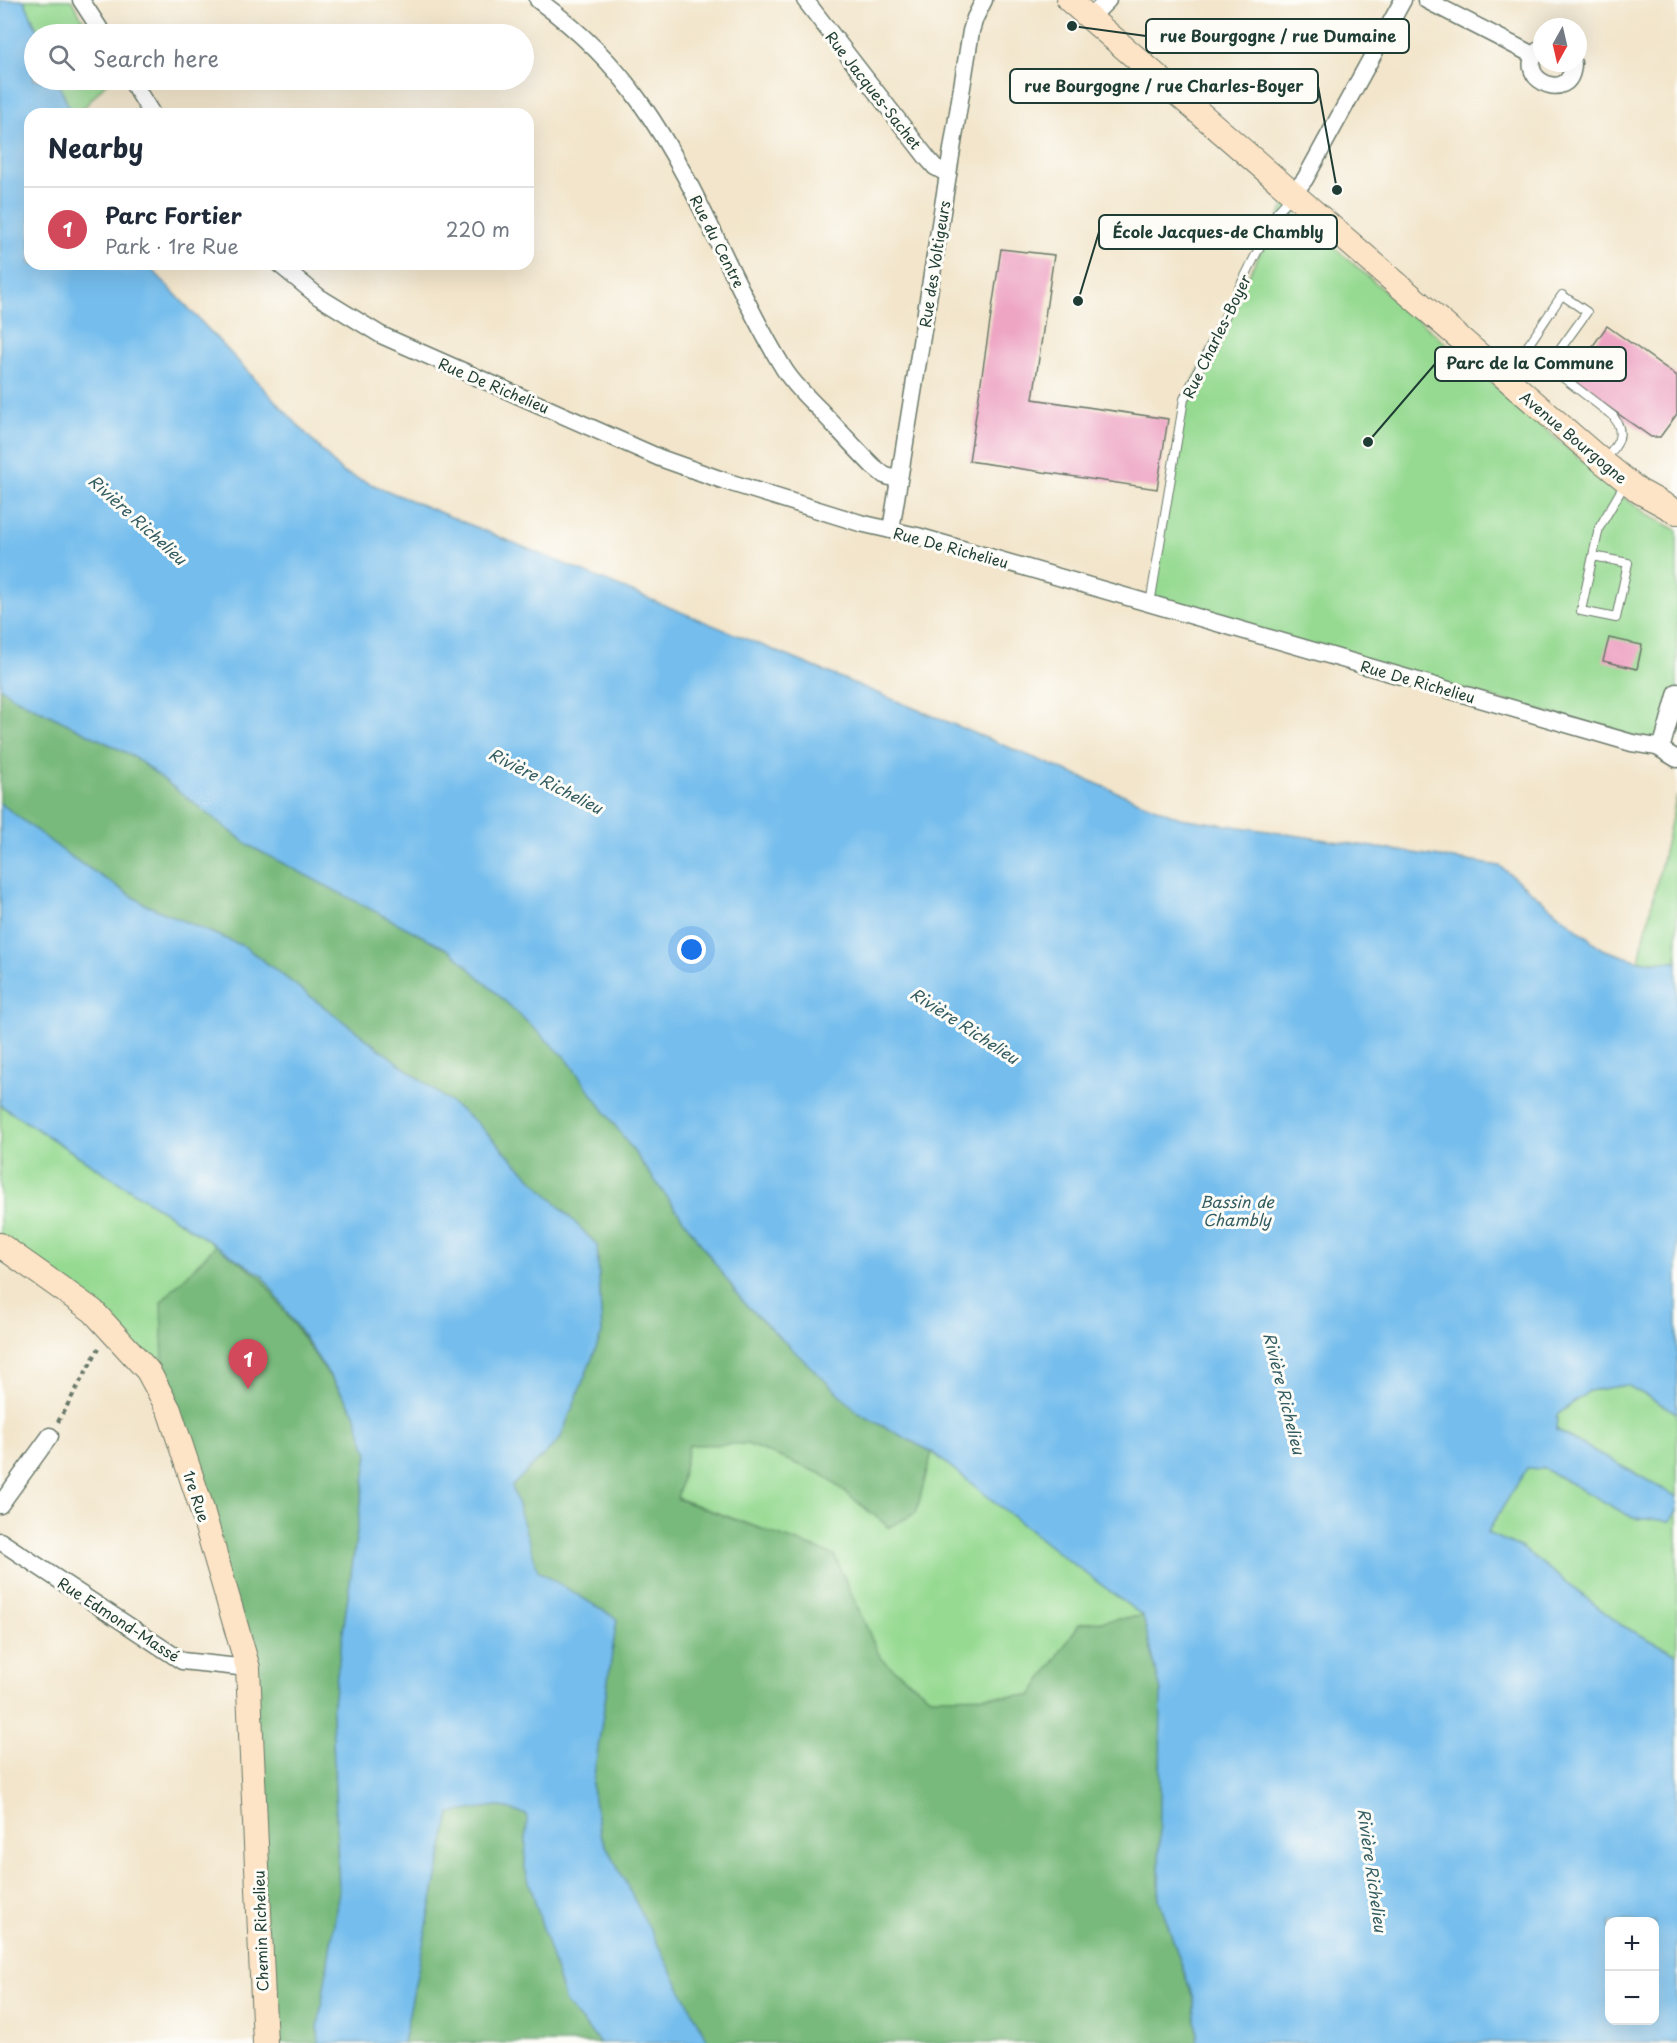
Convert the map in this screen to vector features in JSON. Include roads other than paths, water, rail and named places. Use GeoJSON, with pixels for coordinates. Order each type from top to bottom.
{"type":"FeatureCollection","features":[{"type":"Feature","properties":{"kind":"street"},"geometry":{"type":"LineString","coordinates":[[81,0],[97,24]]}},
{"type":"Feature","properties":{"kind":"street","name":"Rue du Centre"},"geometry":{"type":"LineString","coordinates":[[538,0],[594,49],[631,89],[646,110],[669,147],[767,338],[788,374],[873,466],[884,475],[898,480]]}},
{"type":"Feature","properties":{"kind":"street","name":"Rue Jacques-Sachet"},"geometry":{"type":"LineString","coordinates":[[805,0],[935,167],[948,174]]}},
{"type":"Feature","properties":{"kind":"street","name":"Rue des Voltigeurs"},"geometry":{"type":"LineString","coordinates":[[891,530],[971,31],[984,0]]}},
{"type":"Feature","properties":{"kind":"street","name":"Avenue Bourgogne"},"geometry":{"type":"LineString","coordinates":[[1069,0],[1626,482],[1676,508]]}},
{"type":"Feature","properties":{"kind":"street"},"geometry":{"type":"LineString","coordinates":[[1090,18],[1108,0]]}},
{"type":"Feature","properties":{"kind":"street","name":"Rue Charles-Boyer"},"geometry":{"type":"LineString","coordinates":[[1293,194],[1312,167],[1403,0]]}},
{"type":"Feature","properties":{"kind":"street"},"geometry":{"type":"LineString","coordinates":[[1426,0],[1533,50]]}},
{"type":"Feature","properties":{"kind":"street"},"geometry":{"type":"LineString","coordinates":[[1533,72],[1545,84],[1552,86],[1565,82],[1571,72]]}},
{"type":"Feature","properties":{"kind":"street"},"geometry":{"type":"LineString","coordinates":[[137,90],[148,108]]}},
{"type":"Feature","properties":{"kind":"street","name":"Rue De Richelieu"},"geometry":{"type":"LineString","coordinates":[[286,270],[319,297],[381,335],[660,458],[860,524],[891,530],[1632,743],[1657,747]]}},
{"type":"Feature","properties":{"kind":"street"},"geometry":{"type":"LineString","coordinates":[[1677,692],[1663,742],[1657,747],[1677,759]]}},
{"type":"Feature","properties":{"kind":"street","name":"1re Rue"},"geometry":{"type":"LineString","coordinates":[[0,1245],[93,1311],[148,1371],[169,1410],[200,1503],[248,1668],[256,1819]]}},
{"type":"Feature","properties":{"kind":"street"},"geometry":{"type":"LineString","coordinates":[[0,1505],[50,1436]]}},
{"type":"Feature","properties":{"kind":"street","name":"Rue Edmond-Massé"},"geometry":{"type":"LineString","coordinates":[[0,1541],[182,1661],[248,1668]]}},
{"type":"Feature","properties":{"kind":"street","name":"Chemin Richelieu"},"geometry":{"type":"LineString","coordinates":[[256,1819],[265,2043]]}},
{"type":"Feature","properties":{"kind":"lane","name":"Rue Charles-Boyer"},"geometry":{"type":"LineString","coordinates":[[1150,604],[1184,399],[1277,212],[1293,194]]}},
{"type":"Feature","properties":{"kind":"lane"},"geometry":{"type":"LineString","coordinates":[[1503,376],[1523,354],[1562,295],[1587,312],[1548,366]]}},
{"type":"Feature","properties":{"kind":"lane"},"geometry":{"type":"LineString","coordinates":[[1523,354],[1548,366],[1619,423],[1618,443],[1603,462]]}},
{"type":"Feature","properties":{"kind":"lane"},"geometry":{"type":"LineString","coordinates":[[1593,556],[1628,563],[1616,618],[1581,611],[1599,528],[1626,482]]}},
{"type":"Feature","properties":{"kind":"water","name":"Bassin de Chambly"},"geometry":{"type":"Polygon","coordinates":[[[0,0],[24,0],[35,24],[24,24],[24,90],[61,90],[69,108],[24,108],[24,270],[153,270],[342,472],[1180,818],[1500,866],[1602,949],[1639,961],[1677,962],[1677,1413],[1627,1385],[1589,1391],[1557,1415],[1556,1430],[1676,1496],[1677,1511],[1670,1521],[1633,1518],[1545,1469],[1527,1468],[1487,1533],[1522,1548],[1621,1625],[1677,1654],[1677,2043],[1198,2043],[1193,1998],[1159,1899],[1161,1691],[1143,1616],[1052,1548],[932,1452],[860,1414],[744,1303],[566,1058],[451,951],[250,846],[133,756],[15,698],[0,687],[0,0]]]}},
{"type":"Feature","properties":{"kind":"water"},"geometry":{"type":"Polygon","coordinates":[[[0,803],[71,857],[146,905],[245,947],[476,1122],[597,1245],[602,1333],[560,1439],[512,1486],[538,1571],[617,1619],[592,1789],[600,1834],[709,2043],[600,2043],[565,2002],[525,1868],[527,1815],[497,1806],[450,1813],[403,2043],[319,2043],[318,2028],[339,1891],[332,1710],[368,1454],[355,1413],[263,1276],[0,1105],[0,803]]]}},
{"type":"Feature","properties":{"kind":"place","name":"rue Bourgogne / rue Dumaine"},"geometry":{"type":"Point","coordinates":[1072,26]}},
{"type":"Feature","properties":{"kind":"place","name":"rue Bourgogne / rue Charles-Boyer"},"geometry":{"type":"Point","coordinates":[1337,190]}},
{"type":"Feature","properties":{"kind":"place","name":"École Jacques-de Chambly"},"geometry":{"type":"Point","coordinates":[1078,301]}},
{"type":"Feature","properties":{"kind":"place","name":"Parc de la Commune"},"geometry":{"type":"Point","coordinates":[1368,442]}},
{"type":"Feature","properties":{"kind":"place","name":"Parc Fortier"},"geometry":{"type":"Point","coordinates":[248,1389]}},
{"type":"Feature","properties":{"kind":"water label","name":"Rivière Richelieu"},"geometry":{"type":"Point","coordinates":[138,519]}},
{"type":"Feature","properties":{"kind":"water label","name":"Rivière Richelieu"},"geometry":{"type":"Point","coordinates":[546,780]}},
{"type":"Feature","properties":{"kind":"water label","name":"Rivière Richelieu"},"geometry":{"type":"Point","coordinates":[965,1025]}},
{"type":"Feature","properties":{"kind":"water label","name":"Rivière Richelieu"},"geometry":{"type":"Point","coordinates":[1285,1393]}},
{"type":"Feature","properties":{"kind":"water label","name":"Rivière Richelieu"},"geometry":{"type":"Point","coordinates":[1373,1870]}}]}
